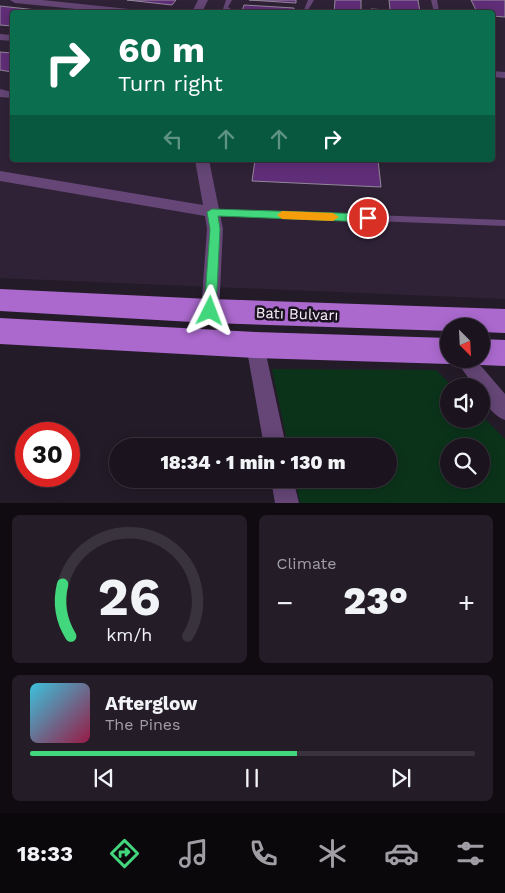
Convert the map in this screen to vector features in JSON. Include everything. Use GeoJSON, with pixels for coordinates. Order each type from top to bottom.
{"type":"FeatureCollection","features":[{"type":"Feature","properties":{"kind":"main road","name":"Batı Bulvarı"},"geometry":{"type":"LineString","coordinates":[[0,300],[210,311],[505,321]]}},
{"type":"Feature","properties":{"kind":"main road"},"geometry":{"type":"LineString","coordinates":[[0,331],[255,345],[440,351]]}},
{"type":"Feature","properties":{"kind":"main road"},"geometry":{"type":"LineString","coordinates":[[490,352],[505,353]]}},
{"type":"Feature","properties":{"kind":"street"},"geometry":{"type":"LineString","coordinates":[[15,0],[110,10]]}},
{"type":"Feature","properties":{"kind":"street"},"geometry":{"type":"LineString","coordinates":[[202,162],[215,229],[210,311]]}},
{"type":"Feature","properties":{"kind":"street"},"geometry":{"type":"LineString","coordinates":[[0,176],[212,212]]}},
{"type":"Feature","properties":{"kind":"street"},"geometry":{"type":"LineString","coordinates":[[255,345],[273,438]]}},
{"type":"Feature","properties":{"kind":"street"},"geometry":{"type":"LineString","coordinates":[[471,368],[505,410]]}},
{"type":"Feature","properties":{"kind":"street"},"geometry":{"type":"LineString","coordinates":[[284,488],[286,503]]}},
{"type":"Feature","properties":{"kind":"lane"},"geometry":{"type":"LineString","coordinates":[[212,212],[505,223]]}},
{"type":"Feature","properties":{"kind":"shaded area"},"geometry":{"type":"Polygon","coordinates":[[[0,0],[505,0],[505,299],[0,278],[0,0]]]}},
{"type":"Feature","properties":{"kind":"green space"},"geometry":{"type":"Polygon","coordinates":[[[272,369],[436,370],[444,378],[440,378],[440,428],[490,428],[490,424],[505,439],[505,503],[300,503],[297,488],[397,488],[397,438],[286,438],[272,369]]]}},
{"type":"Feature","properties":{"kind":"building"},"geometry":{"type":"Polygon","coordinates":[[[127,0],[176,0],[172,5],[127,0]]]}},
{"type":"Feature","properties":{"kind":"building"},"geometry":{"type":"Polygon","coordinates":[[[249,0],[296,0],[296,3],[249,0]]]}},
{"type":"Feature","properties":{"kind":"building"},"geometry":{"type":"Polygon","coordinates":[[[335,0],[361,0],[361,10],[334,10],[335,0]]]}},
{"type":"Feature","properties":{"kind":"building"},"geometry":{"type":"Polygon","coordinates":[[[389,0],[418,0],[420,10],[390,10],[389,0]]]}},
{"type":"Feature","properties":{"kind":"building"},"geometry":{"type":"Polygon","coordinates":[[[471,0],[505,0],[505,17],[495,16],[495,10],[476,10],[471,0]]]}},
{"type":"Feature","properties":{"kind":"building"},"geometry":{"type":"Polygon","coordinates":[[[244,5],[294,8],[294,10],[242,10],[244,5]]]}},
{"type":"Feature","properties":{"kind":"building"},"geometry":{"type":"Polygon","coordinates":[[[0,6],[37,10],[10,10],[10,26],[0,25],[0,6]]]}},
{"type":"Feature","properties":{"kind":"building"},"geometry":{"type":"Polygon","coordinates":[[[0,52],[10,53],[10,72],[0,70],[0,52]]]}},
{"type":"Feature","properties":{"kind":"building"},"geometry":{"type":"Polygon","coordinates":[[[255,162],[378,162],[381,187],[252,181],[255,162]]]}},
{"type":"Feature","properties":{"kind":"slow traffic"},"geometry":{"type":"LineString","coordinates":[[282,215],[333,217]]}},
{"type":"Feature","properties":{"kind":"route"},"geometry":{"type":"LineString","coordinates":[[210,311],[215,229],[212,212],[368,218]]}}]}
